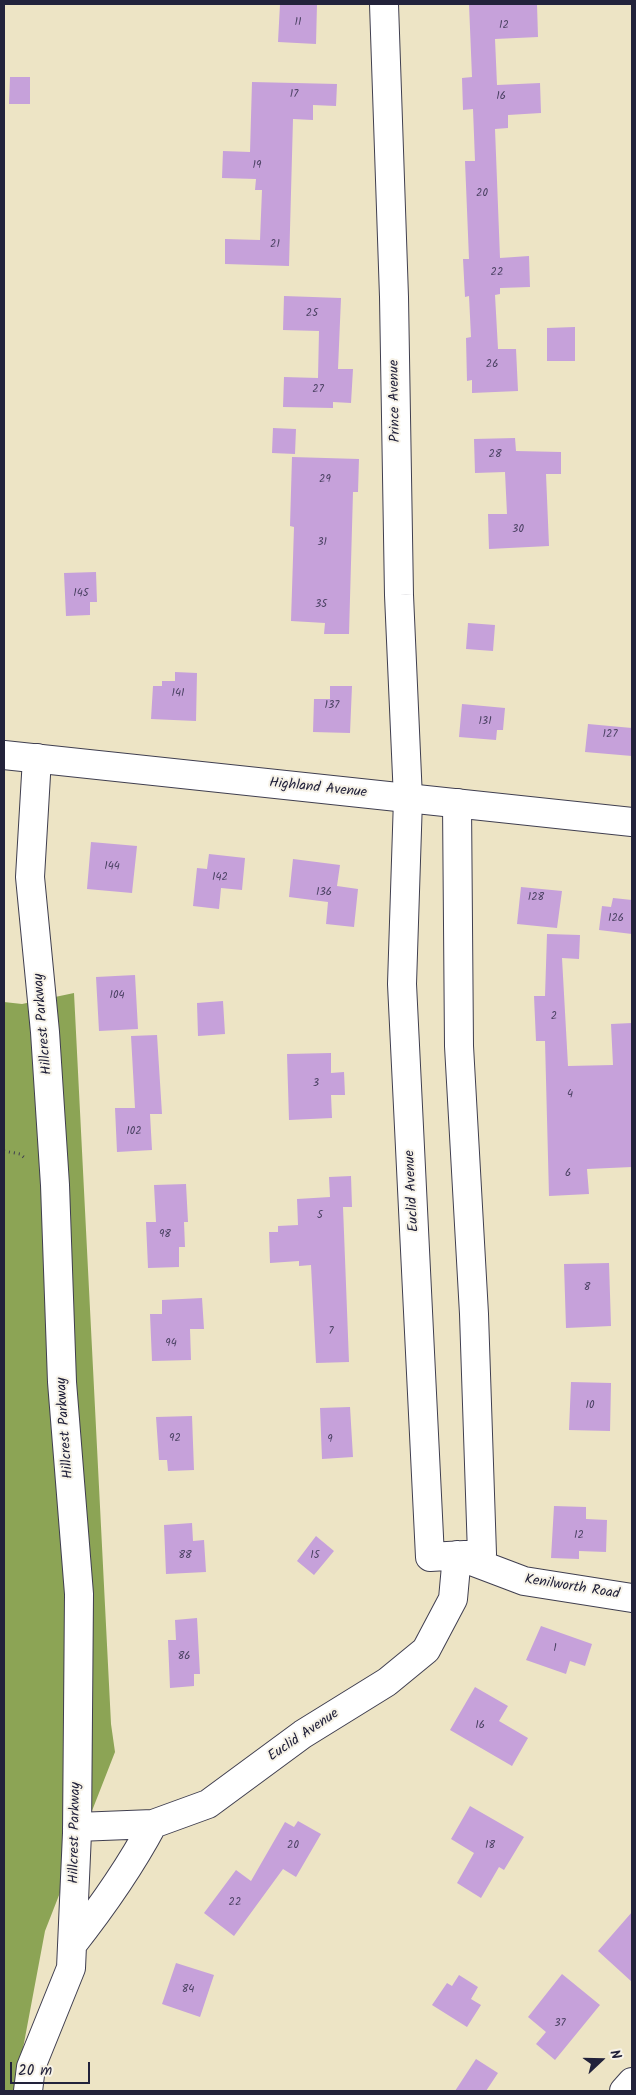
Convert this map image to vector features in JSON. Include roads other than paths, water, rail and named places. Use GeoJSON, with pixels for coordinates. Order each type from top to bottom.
{"type":"FeatureCollection","features":[{"type":"Feature","properties":{"kind":"street","name":"Prince Avenue"},"geometry":{"type":"LineString","coordinates":[[384,4],[394,297],[399,594],[408,799]]}},
{"type":"Feature","properties":{"kind":"street","name":"Highland Avenue"},"geometry":{"type":"LineString","coordinates":[[4,755],[632,822]]}},
{"type":"Feature","properties":{"kind":"street","name":"Hillcrest Parkway"},"geometry":{"type":"LineString","coordinates":[[28,2091],[32,2068],[71,1968],[77,1828],[79,1594],[62,1382],[55,1185],[45,1032],[30,877],[36,758]]}},
{"type":"Feature","properties":{"kind":"street","name":"Euclid Avenue"},"geometry":{"type":"LineString","coordinates":[[408,799],[402,984],[430,1557],[482,1554],[474,1314],[458,1046],[457,803]]}},
{"type":"Feature","properties":{"kind":"street","name":"Euclid Avenue"},"geometry":{"type":"LineString","coordinates":[[77,1828],[153,1824],[208,1804],[303,1734],[387,1682],[426,1650],[453,1599],[457,1555]]}},
{"type":"Feature","properties":{"kind":"street","name":"Kenilworth Road"},"geometry":{"type":"LineString","coordinates":[[457,1555],[524,1582],[632,1598]]}},
{"type":"Feature","properties":{"kind":"street"},"geometry":{"type":"LineString","coordinates":[[72,1945],[101,1908],[132,1863],[153,1824]]}},
{"type":"Feature","properties":{"kind":"street"},"geometry":{"type":"LineString","coordinates":[[624,2091],[632,2082]]}}]}
